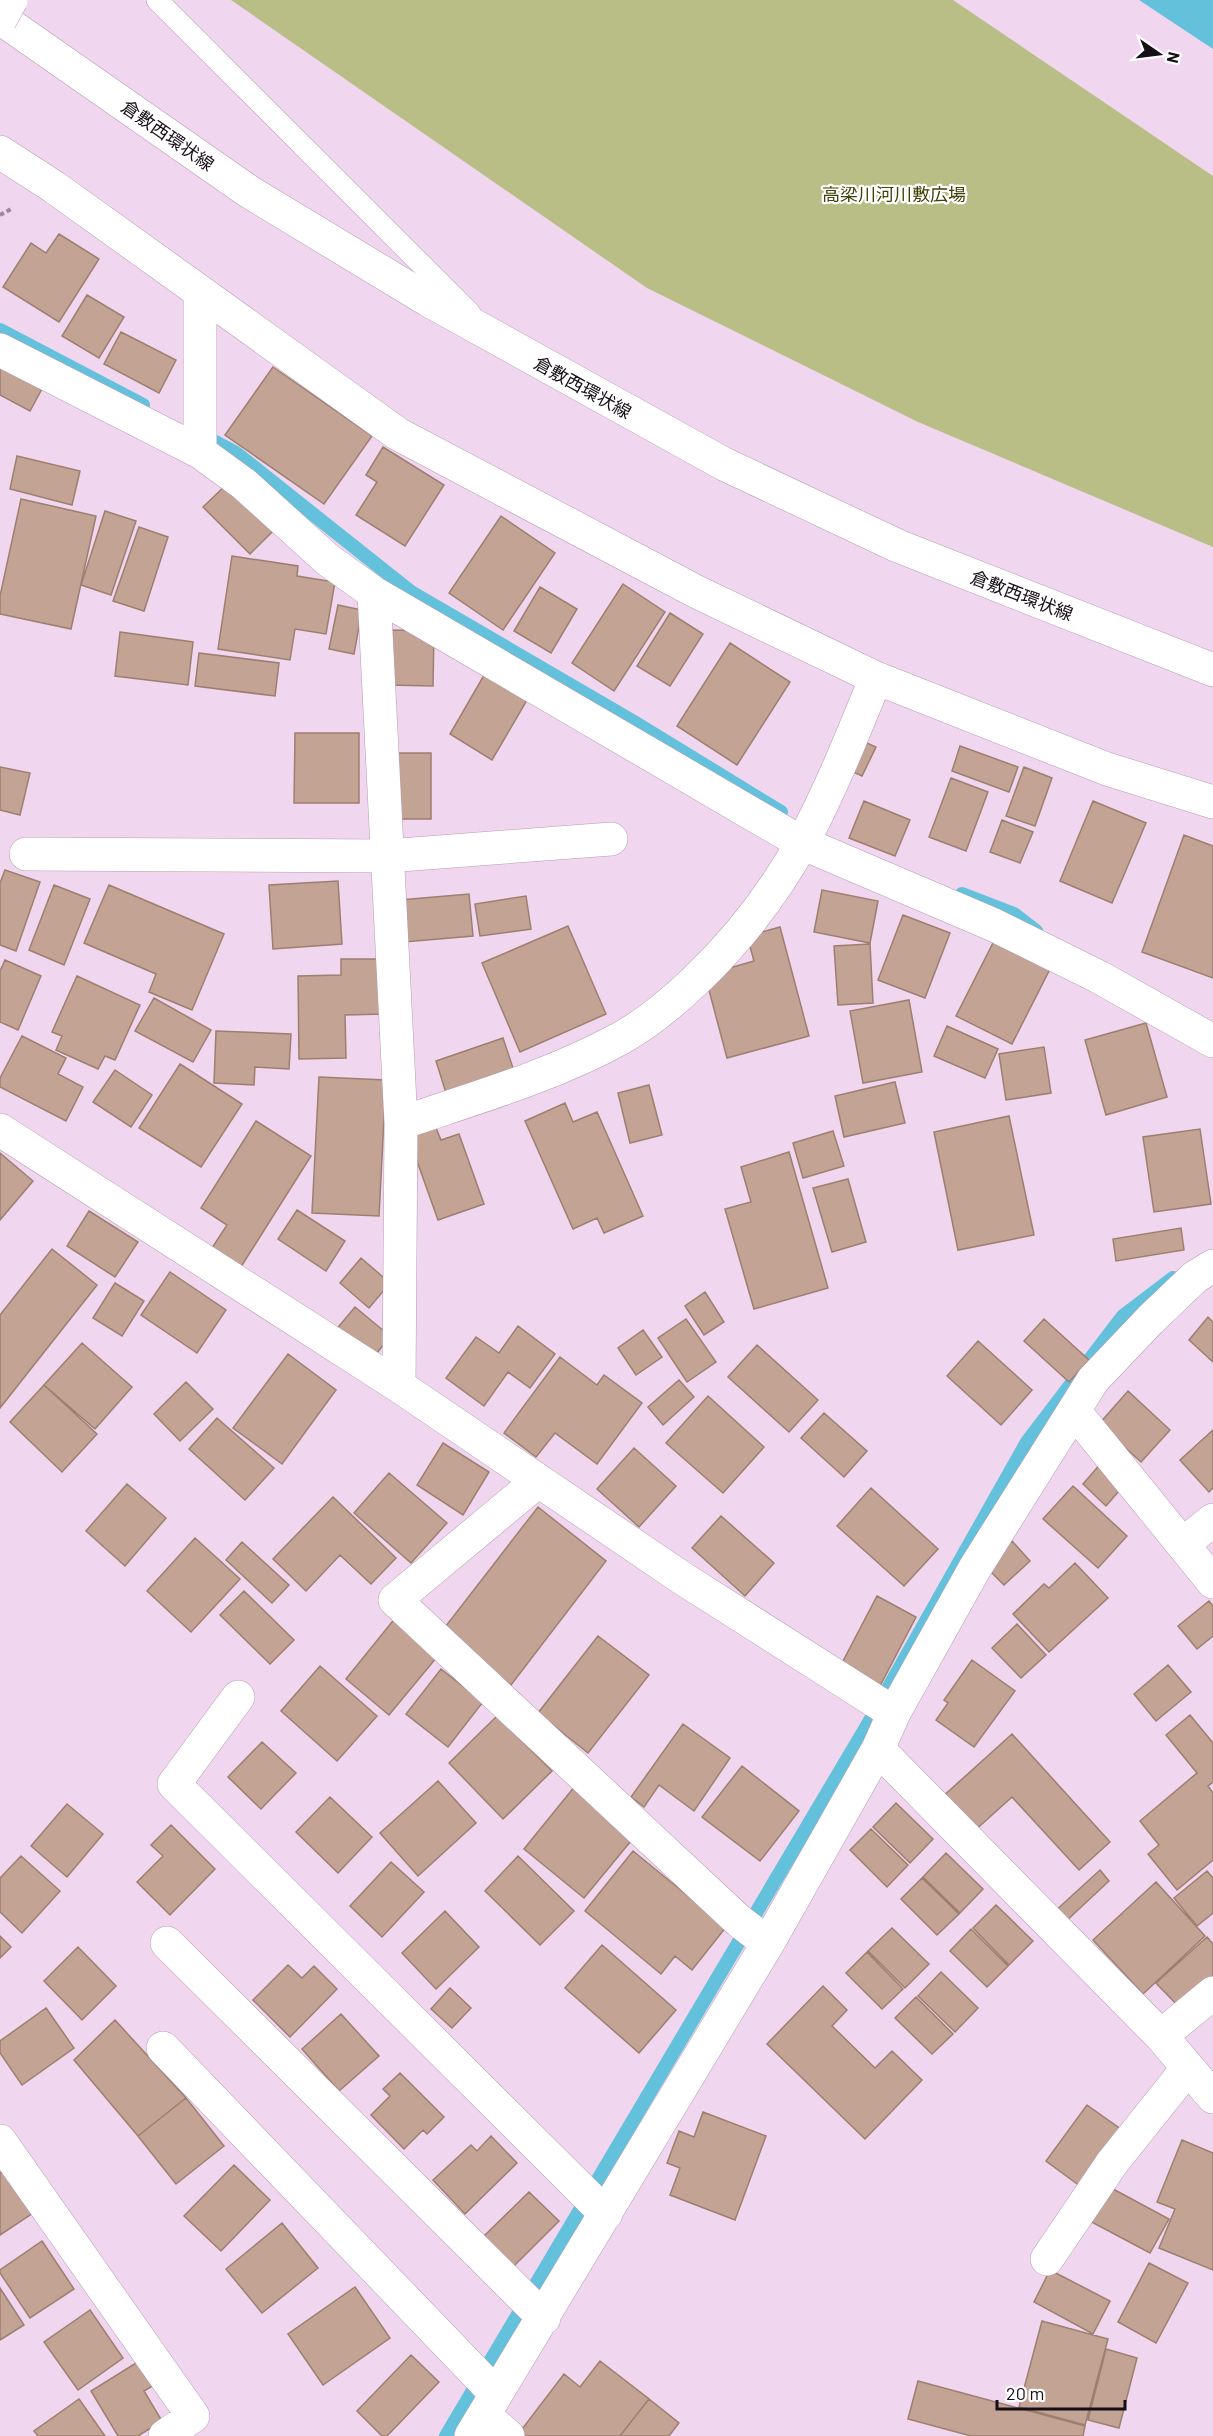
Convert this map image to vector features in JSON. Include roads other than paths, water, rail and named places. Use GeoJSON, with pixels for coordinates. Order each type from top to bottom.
{"type":"FeatureCollection","features":[{"type":"Feature","properties":{"kind":"main road"},"geometry":{"type":"LineString","coordinates":[[0,19],[11,0]]}},
{"type":"Feature","properties":{"kind":"main road","name":"倉敷西環状線"},"geometry":{"type":"LineString","coordinates":[[0,19],[248,190],[428,300],[724,464],[898,546],[1213,670]]}},
{"type":"Feature","properties":{"kind":"main road"},"geometry":{"type":"LineString","coordinates":[[0,152],[54,187],[398,434],[695,591],[876,678],[1107,769],[1213,802]]}},
{"type":"Feature","properties":{"kind":"main road"},"geometry":{"type":"LineString","coordinates":[[200,292],[201,439]]}},
{"type":"Feature","properties":{"kind":"main road"},"geometry":{"type":"LineString","coordinates":[[0,350],[201,439],[244,484],[328,560],[374,593],[807,834],[1099,978],[1213,1041]]}},
{"type":"Feature","properties":{"kind":"main road"},"geometry":{"type":"LineString","coordinates":[[374,593],[401,1123],[399,1386]]}},
{"type":"Feature","properties":{"kind":"main road"},"geometry":{"type":"LineString","coordinates":[[401,1123],[556,1070],[623,1038],[675,999],[725,952],[757,913],[807,834],[876,678]]}},
{"type":"Feature","properties":{"kind":"main road"},"geometry":{"type":"LineString","coordinates":[[26,854],[387,856],[611,839]]}},
{"type":"Feature","properties":{"kind":"main road"},"geometry":{"type":"LineString","coordinates":[[0,1130],[399,1386],[682,1578],[884,1707]]}},
{"type":"Feature","properties":{"kind":"main road"},"geometry":{"type":"LineString","coordinates":[[482,2401],[532,2306],[753,1932],[878,1749],[884,1707],[975,1569],[1093,1380],[1195,1277],[1213,1266]]}},
{"type":"Feature","properties":{"kind":"main road"},"geometry":{"type":"LineString","coordinates":[[1074,1411],[1213,1582]]}},
{"type":"Feature","properties":{"kind":"main road"},"geometry":{"type":"LineString","coordinates":[[538,1481],[395,1600],[753,1932]]}},
{"type":"Feature","properties":{"kind":"main road"},"geometry":{"type":"LineString","coordinates":[[1183,1544],[1213,1520]]}},
{"type":"Feature","properties":{"kind":"main road"},"geometry":{"type":"LineString","coordinates":[[238,1697],[174,1784],[594,2203]]}},
{"type":"Feature","properties":{"kind":"main road"},"geometry":{"type":"LineString","coordinates":[[878,1749],[1161,2036],[1213,2097]]}},
{"type":"Feature","properties":{"kind":"main road"},"geometry":{"type":"LineString","coordinates":[[166,1943],[532,2306]]}},
{"type":"Feature","properties":{"kind":"main road"},"geometry":{"type":"LineString","coordinates":[[1161,2036],[1213,1993]]}},
{"type":"Feature","properties":{"kind":"main road"},"geometry":{"type":"LineString","coordinates":[[163,2048],[482,2401],[508,2436]]}},
{"type":"Feature","properties":{"kind":"main road"},"geometry":{"type":"LineString","coordinates":[[1047,2259],[1112,2163],[1187,2069]]}},
{"type":"Feature","properties":{"kind":"main road"},"geometry":{"type":"LineString","coordinates":[[0,2141],[193,2416],[165,2436]]}},
{"type":"Feature","properties":{"kind":"lane"},"geometry":{"type":"LineString","coordinates":[[157,0],[496,339]]}},
{"type":"Feature","properties":{"kind":"water"},"geometry":{"type":"Polygon","coordinates":[[[1139,0],[1213,0],[1213,49],[1139,0]]]}},
{"type":"Feature","properties":{"kind":"waterway"},"geometry":{"type":"LineString","coordinates":[[0,330],[143,405]]}},
{"type":"Feature","properties":{"kind":"waterway"},"geometry":{"type":"LineString","coordinates":[[200,434],[236,453],[411,592],[634,722],[781,812]]}},
{"type":"Feature","properties":{"kind":"waterway"},"geometry":{"type":"LineString","coordinates":[[962,894],[1014,914],[1036,931]]}},
{"type":"Feature","properties":{"kind":"waterway"},"geometry":{"type":"LineString","coordinates":[[446,2436],[868,1724],[1027,1442],[1123,1316],[1173,1278]]}},
{"type":"Feature","properties":{"kind":"park label","name":"高梁川河川敷広場"},"geometry":{"type":"Point","coordinates":[894,194]}}]}
